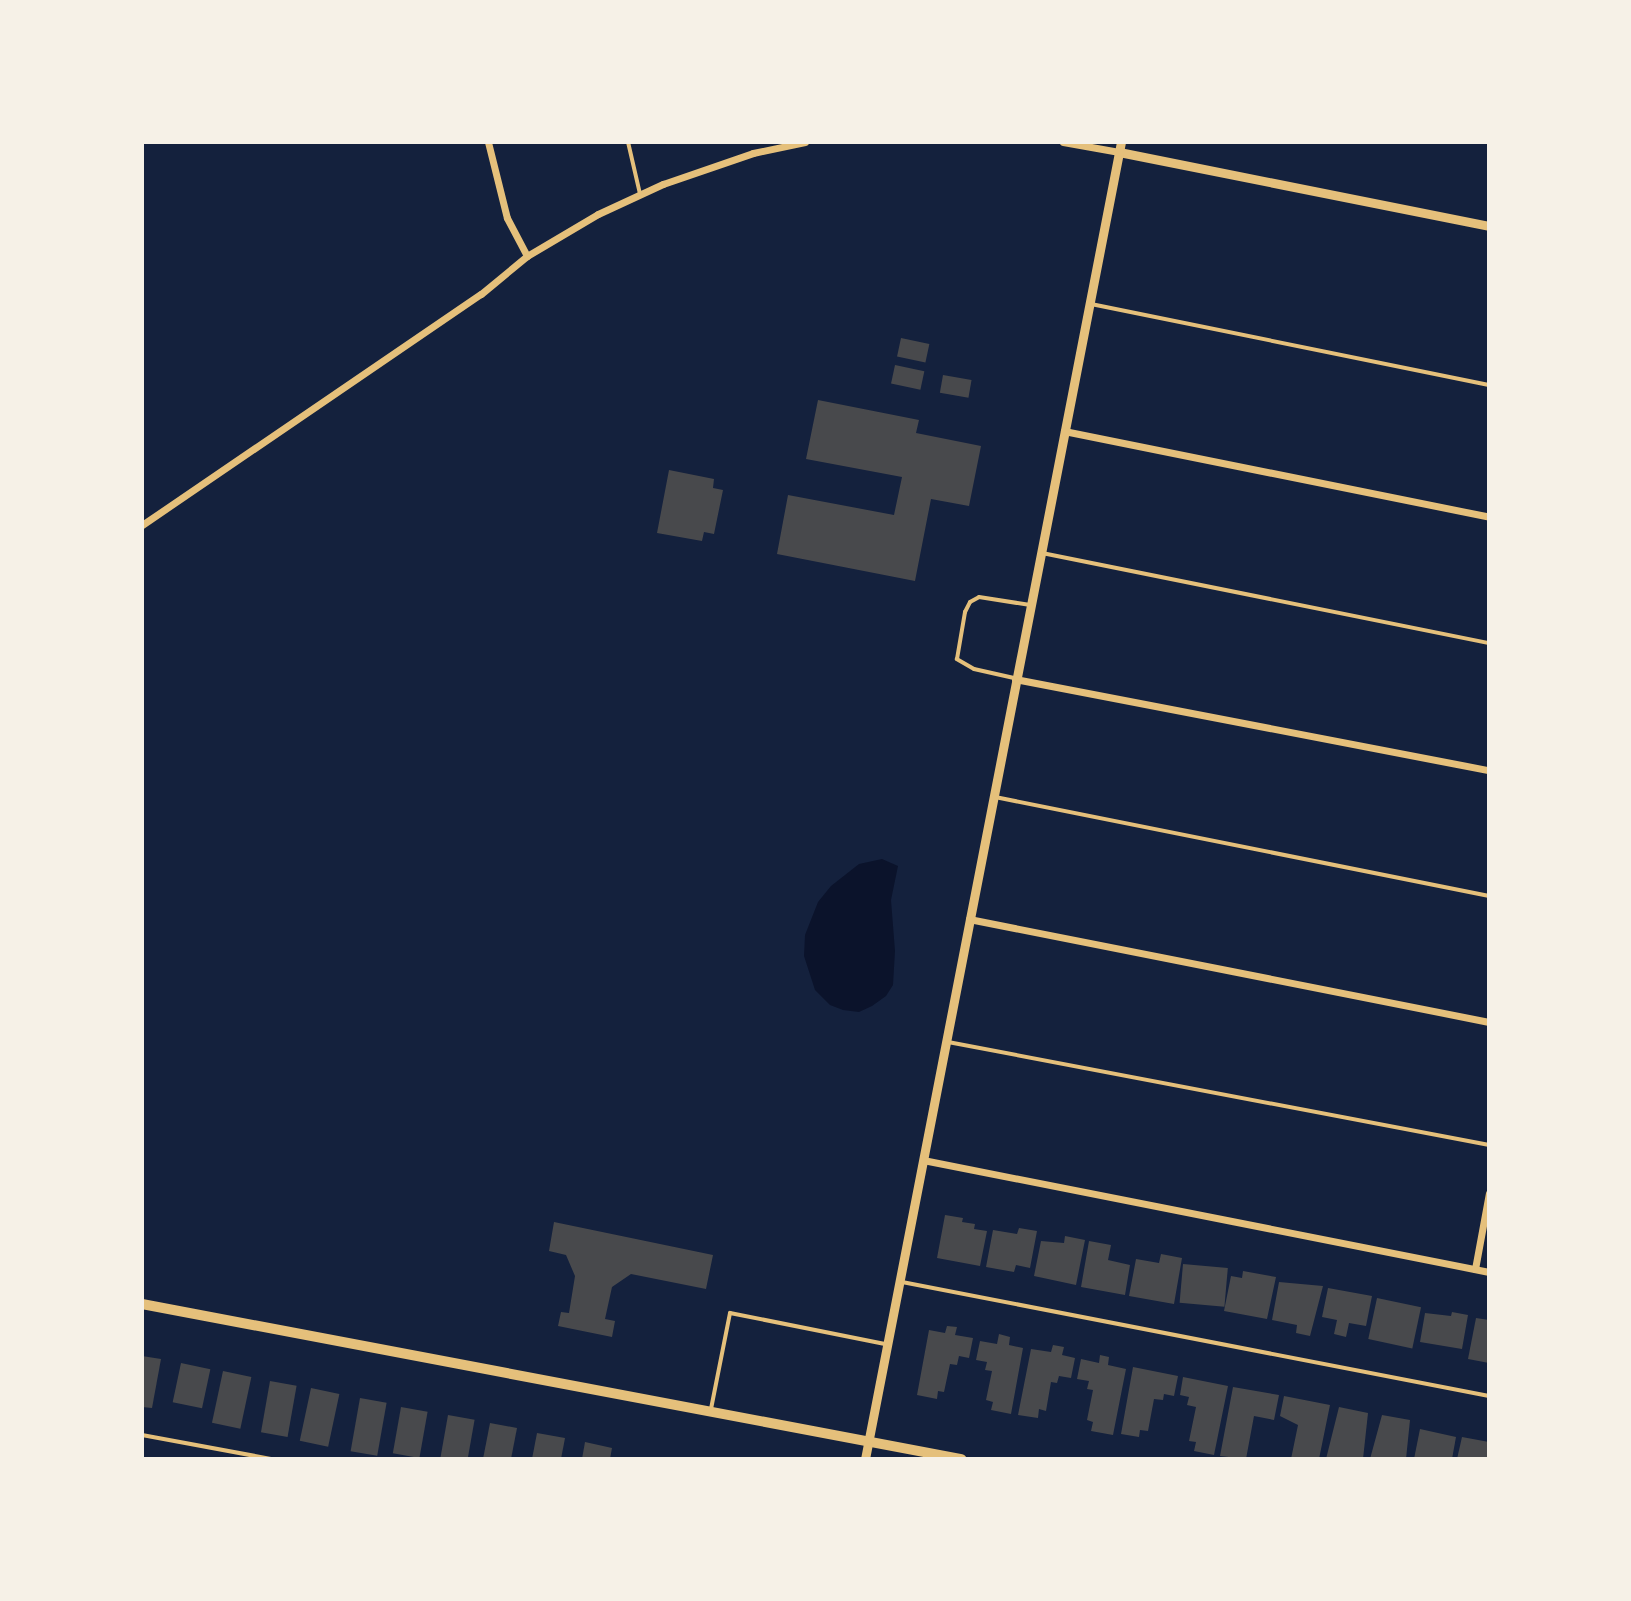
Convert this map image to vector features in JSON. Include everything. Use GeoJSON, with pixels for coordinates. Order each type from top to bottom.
{"type":"FeatureCollection","features":[{"type":"Feature","properties":{"kind":"main road"},"geometry":{"type":"LineString","coordinates":[[142,1304],[961,1459]]}},
{"type":"Feature","properties":{"kind":"street"},"geometry":{"type":"LineString","coordinates":[[488,142],[507,218],[527,256]]}},
{"type":"Feature","properties":{"kind":"street"},"geometry":{"type":"LineString","coordinates":[[750,142],[753,153]]}},
{"type":"Feature","properties":{"kind":"street"},"geometry":{"type":"LineString","coordinates":[[142,525],[481,294],[527,256],[598,214],[640,194],[753,153],[805,142]]}},
{"type":"Feature","properties":{"kind":"street"},"geometry":{"type":"LineString","coordinates":[[1063,142],[1120,147],[1489,226]]}},
{"type":"Feature","properties":{"kind":"street"},"geometry":{"type":"LineString","coordinates":[[865,1459],[1120,147]]}},
{"type":"Feature","properties":{"kind":"street"},"geometry":{"type":"LineString","coordinates":[[1064,431],[1489,517]]}},
{"type":"Feature","properties":{"kind":"street"},"geometry":{"type":"LineString","coordinates":[[1015,679],[1489,770]]}},
{"type":"Feature","properties":{"kind":"street"},"geometry":{"type":"LineString","coordinates":[[969,919],[1489,1022]]}},
{"type":"Feature","properties":{"kind":"street"},"geometry":{"type":"LineString","coordinates":[[923,1160],[1489,1272]]}},
{"type":"Feature","properties":{"kind":"street"},"geometry":{"type":"LineString","coordinates":[[1475,1269],[1489,1193]]}},
{"type":"Feature","properties":{"kind":"lane"},"geometry":{"type":"LineString","coordinates":[[628,142],[640,194]]}},
{"type":"Feature","properties":{"kind":"lane"},"geometry":{"type":"LineString","coordinates":[[1089,304],[1489,385]]}},
{"type":"Feature","properties":{"kind":"lane"},"geometry":{"type":"LineString","coordinates":[[1040,553],[1489,643]]}},
{"type":"Feature","properties":{"kind":"lane"},"geometry":{"type":"LineString","coordinates":[[1015,679],[974,669],[957,659],[965,612],[970,602],[979,597],[1030,605]]}},
{"type":"Feature","properties":{"kind":"lane"},"geometry":{"type":"LineString","coordinates":[[993,796],[1489,896]]}},
{"type":"Feature","properties":{"kind":"lane"},"geometry":{"type":"LineString","coordinates":[[946,1041],[1489,1145]]}},
{"type":"Feature","properties":{"kind":"lane"},"geometry":{"type":"LineString","coordinates":[[899,1281],[1489,1396]]}},
{"type":"Feature","properties":{"kind":"lane"},"geometry":{"type":"LineString","coordinates":[[711,1411],[730,1313],[887,1344]]}},
{"type":"Feature","properties":{"kind":"lane"},"geometry":{"type":"LineString","coordinates":[[142,1435],[271,1459]]}},
{"type":"Feature","properties":{"kind":"water"},"geometry":{"type":"Polygon","coordinates":[[[882,859],[898,866],[891,900],[895,951],[893,985],[886,996],[872,1006],[859,1012],[843,1010],[830,1005],[815,990],[804,956],[805,935],[818,902],[831,886],[859,864],[882,859]]]}},
{"type":"Feature","properties":{"kind":"building"},"geometry":{"type":"Polygon","coordinates":[[[901,338],[929,344],[925,363],[897,357],[901,338]]]}},
{"type":"Feature","properties":{"kind":"building"},"geometry":{"type":"Polygon","coordinates":[[[895,365],[924,371],[920,390],[891,384],[895,365]]]}},
{"type":"Feature","properties":{"kind":"building"},"geometry":{"type":"Polygon","coordinates":[[[943,375],[972,380],[968,398],[940,393],[943,375]]]}},
{"type":"Feature","properties":{"kind":"building"},"geometry":{"type":"Polygon","coordinates":[[[818,400],[919,420],[916,433],[981,446],[969,506],[931,499],[915,581],[777,554],[788,495],[894,515],[902,477],[806,459],[818,400]]]}},
{"type":"Feature","properties":{"kind":"building"},"geometry":{"type":"Polygon","coordinates":[[[669,470],[714,479],[713,488],[723,490],[714,534],[704,532],[702,541],[657,533],[669,470]]]}},
{"type":"Feature","properties":{"kind":"building"},"geometry":{"type":"Polygon","coordinates":[[[945,1215],[963,1218],[962,1222],[975,1224],[974,1229],[987,1231],[980,1266],[937,1258],[945,1215]]]}},
{"type":"Feature","properties":{"kind":"building"},"geometry":{"type":"Polygon","coordinates":[[[554,1222],[713,1255],[706,1289],[631,1274],[612,1287],[605,1319],[615,1321],[612,1337],[558,1326],[561,1312],[569,1313],[575,1276],[566,1255],[549,1251],[554,1222]]]}},
{"type":"Feature","properties":{"kind":"building"},"geometry":{"type":"Polygon","coordinates":[[[1019,1228],[1037,1231],[1030,1268],[1016,1265],[1014,1272],[986,1267],[993,1230],[1017,1234],[1019,1228]]]}},
{"type":"Feature","properties":{"kind":"building"},"geometry":{"type":"Polygon","coordinates":[[[1065,1236],[1085,1240],[1076,1285],[1034,1276],[1041,1241],[1064,1243],[1065,1236]]]}},
{"type":"Feature","properties":{"kind":"building"},"geometry":{"type":"Polygon","coordinates":[[[1089,1241],[1111,1245],[1108,1260],[1130,1265],[1125,1295],[1081,1287],[1089,1241]]]}},
{"type":"Feature","properties":{"kind":"building"},"geometry":{"type":"Polygon","coordinates":[[[1161,1254],[1182,1258],[1174,1304],[1129,1296],[1136,1259],[1159,1263],[1161,1254]]]}},
{"type":"Feature","properties":{"kind":"building"},"geometry":{"type":"Polygon","coordinates":[[[1183,1264],[1228,1268],[1224,1307],[1180,1303],[1183,1264]]]}},
{"type":"Feature","properties":{"kind":"building"},"geometry":{"type":"Polygon","coordinates":[[[1243,1271],[1276,1277],[1267,1319],[1224,1311],[1231,1276],[1242,1278],[1243,1271]]]}},
{"type":"Feature","properties":{"kind":"building"},"geometry":{"type":"Polygon","coordinates":[[[1279,1282],[1323,1286],[1310,1336],[1296,1333],[1297,1325],[1272,1320],[1279,1282]]]}},
{"type":"Feature","properties":{"kind":"building"},"geometry":{"type":"Polygon","coordinates":[[[1328,1288],[1372,1296],[1366,1326],[1349,1323],[1346,1337],[1334,1334],[1337,1320],[1322,1317],[1328,1288]]]}},
{"type":"Feature","properties":{"kind":"building"},"geometry":{"type":"Polygon","coordinates":[[[1377,1298],[1421,1307],[1412,1348],[1368,1339],[1377,1298]]]}},
{"type":"Feature","properties":{"kind":"building"},"geometry":{"type":"Polygon","coordinates":[[[1452,1312],[1468,1315],[1462,1349],[1420,1342],[1425,1313],[1451,1316],[1452,1312]]]}},
{"type":"Feature","properties":{"kind":"building"},"geometry":{"type":"Polygon","coordinates":[[[1476,1318],[1489,1320],[1489,1363],[1468,1359],[1476,1318]]]}},
{"type":"Feature","properties":{"kind":"building"},"geometry":{"type":"Polygon","coordinates":[[[947,1326],[957,1327],[955,1335],[973,1338],[969,1358],[959,1356],[957,1365],[950,1364],[944,1392],[938,1391],[937,1399],[917,1395],[929,1330],[945,1333],[947,1326]]]}},
{"type":"Feature","properties":{"kind":"building"},"geometry":{"type":"Polygon","coordinates":[[[999,1334],[1010,1337],[1009,1345],[1023,1348],[1011,1414],[991,1410],[993,1402],[986,1400],[992,1371],[985,1370],[987,1362],[976,1360],[980,1341],[997,1344],[999,1334]]]}},
{"type":"Feature","properties":{"kind":"building"},"geometry":{"type":"Polygon","coordinates":[[[1053,1345],[1064,1347],[1062,1355],[1075,1358],[1071,1378],[1059,1376],[1057,1383],[1051,1382],[1046,1411],[1039,1409],[1038,1418],[1018,1415],[1031,1349],[1051,1352],[1053,1345]]]}},
{"type":"Feature","properties":{"kind":"building"},"geometry":{"type":"Polygon","coordinates":[[[1100,1355],[1109,1357],[1108,1365],[1126,1369],[1113,1435],[1091,1431],[1093,1422],[1087,1420],[1093,1390],[1087,1389],[1089,1381],[1077,1379],[1081,1359],[1099,1363],[1100,1355]]]}},
{"type":"Feature","properties":{"kind":"building"},"geometry":{"type":"Polygon","coordinates":[[[142,1356],[161,1359],[152,1408],[142,1407],[142,1356]]]}},
{"type":"Feature","properties":{"kind":"building"},"geometry":{"type":"Polygon","coordinates":[[[181,1363],[210,1369],[202,1408],[173,1402],[181,1363]]]}},
{"type":"Feature","properties":{"kind":"building"},"geometry":{"type":"Polygon","coordinates":[[[1133,1367],[1178,1376],[1174,1396],[1164,1394],[1163,1400],[1154,1399],[1148,1431],[1140,1430],[1139,1437],[1121,1434],[1133,1367]]]}},
{"type":"Feature","properties":{"kind":"building"},"geometry":{"type":"Polygon","coordinates":[[[223,1371],[251,1377],[240,1429],[212,1423],[223,1371]]]}},
{"type":"Feature","properties":{"kind":"building"},"geometry":{"type":"Polygon","coordinates":[[[1183,1377],[1228,1386],[1214,1455],[1194,1451],[1196,1442],[1189,1441],[1196,1407],[1187,1405],[1189,1397],[1180,1395],[1183,1377]]]}},
{"type":"Feature","properties":{"kind":"building"},"geometry":{"type":"Polygon","coordinates":[[[270,1381],[297,1386],[288,1437],[261,1432],[270,1381]]]}},
{"type":"Feature","properties":{"kind":"building"},"geometry":{"type":"Polygon","coordinates":[[[1233,1387],[1279,1395],[1274,1420],[1254,1416],[1246,1459],[1220,1456],[1233,1387]]]}},
{"type":"Feature","properties":{"kind":"building"},"geometry":{"type":"Polygon","coordinates":[[[311,1388],[339,1394],[328,1447],[300,1441],[311,1388]]]}},
{"type":"Feature","properties":{"kind":"building"},"geometry":{"type":"Polygon","coordinates":[[[1284,1396],[1330,1405],[1319,1459],[1291,1459],[1298,1425],[1280,1416],[1284,1396]]]}},
{"type":"Feature","properties":{"kind":"building"},"geometry":{"type":"Polygon","coordinates":[[[360,1398],[387,1403],[377,1456],[351,1451],[360,1398]]]}},
{"type":"Feature","properties":{"kind":"building"},"geometry":{"type":"Polygon","coordinates":[[[401,1407],[428,1412],[419,1458],[393,1453],[401,1407]]]}},
{"type":"Feature","properties":{"kind":"building"},"geometry":{"type":"Polygon","coordinates":[[[1339,1407],[1368,1413],[1363,1459],[1326,1459],[1339,1407]]]}},
{"type":"Feature","properties":{"kind":"building"},"geometry":{"type":"Polygon","coordinates":[[[448,1415],[475,1420],[468,1459],[440,1459],[448,1415]]]}},
{"type":"Feature","properties":{"kind":"building"},"geometry":{"type":"Polygon","coordinates":[[[1382,1415],[1410,1420],[1406,1459],[1370,1459],[1382,1415]]]}},
{"type":"Feature","properties":{"kind":"building"},"geometry":{"type":"Polygon","coordinates":[[[490,1423],[517,1428],[511,1459],[483,1459],[490,1423]]]}},
{"type":"Feature","properties":{"kind":"building"},"geometry":{"type":"Polygon","coordinates":[[[1420,1429],[1456,1437],[1452,1459],[1414,1459],[1420,1429]]]}},
{"type":"Feature","properties":{"kind":"building"},"geometry":{"type":"Polygon","coordinates":[[[537,1433],[565,1438],[561,1459],[532,1459],[537,1433]]]}},
{"type":"Feature","properties":{"kind":"building"},"geometry":{"type":"Polygon","coordinates":[[[1462,1437],[1489,1442],[1489,1459],[1457,1459],[1462,1437]]]}},
{"type":"Feature","properties":{"kind":"building"},"geometry":{"type":"Polygon","coordinates":[[[585,1442],[612,1448],[610,1459],[582,1459],[585,1442]]]}}]}
